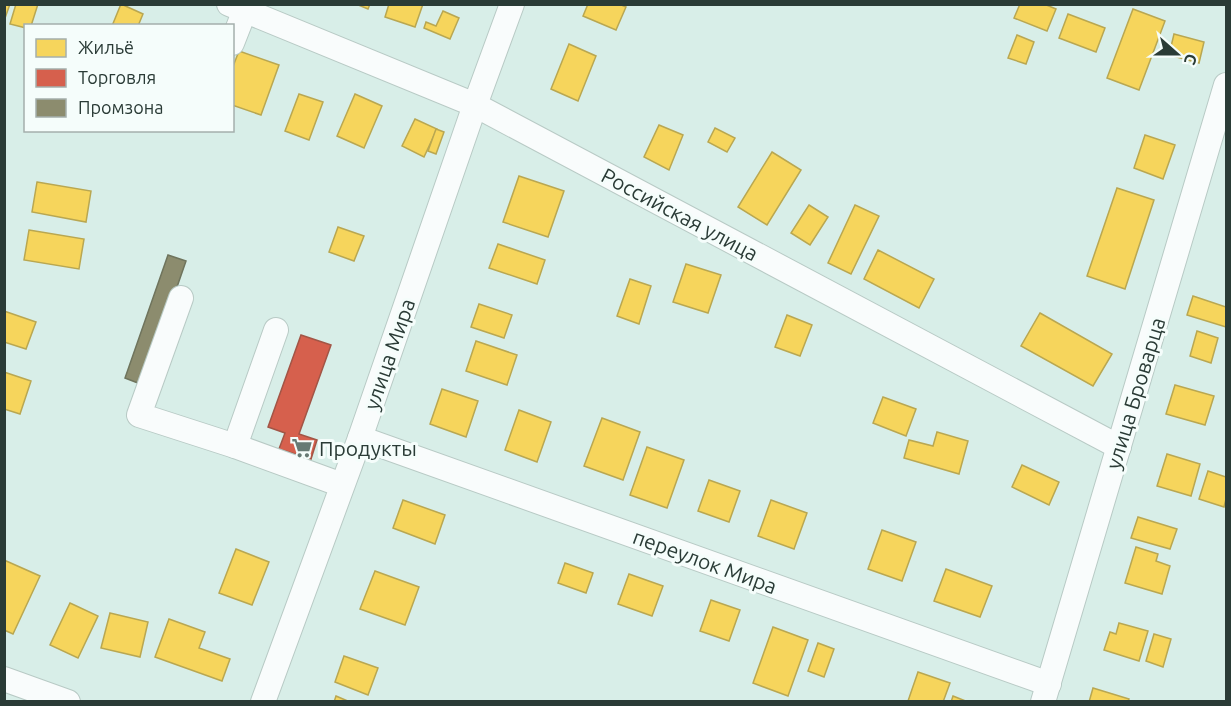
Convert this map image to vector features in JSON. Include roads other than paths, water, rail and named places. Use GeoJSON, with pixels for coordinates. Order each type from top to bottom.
{"type":"FeatureCollection","features":[{"type":"Feature","properties":{"kind":"street","name":"улица Мира"},"geometry":{"type":"LineString","coordinates":[[263,702],[360,438],[512,4]]}},
{"type":"Feature","properties":{"kind":"street","name":"Российская улица"},"geometry":{"type":"LineString","coordinates":[[237,8],[475,105],[1119,447]]}},
{"type":"Feature","properties":{"kind":"street"},"geometry":{"type":"LineString","coordinates":[[234,29],[237,8]]}},
{"type":"Feature","properties":{"kind":"street","name":"улица Броварца"},"geometry":{"type":"LineString","coordinates":[[1046,693],[1227,85]]}},
{"type":"Feature","properties":{"kind":"street"},"geometry":{"type":"LineString","coordinates":[[181,297],[139,415],[236,446],[342,485]]}},
{"type":"Feature","properties":{"kind":"street"},"geometry":{"type":"LineString","coordinates":[[236,446],[276,330]]}},
{"type":"Feature","properties":{"kind":"street","name":"переулок Мира"},"geometry":{"type":"LineString","coordinates":[[360,438],[1046,693]]}},
{"type":"Feature","properties":{"kind":"street"},"geometry":{"type":"LineString","coordinates":[[4,679],[54,699]]}},
{"type":"Feature","properties":{"kind":"place","name":"Продукты"},"geometry":{"type":"Point","coordinates":[302,448]}}]}
